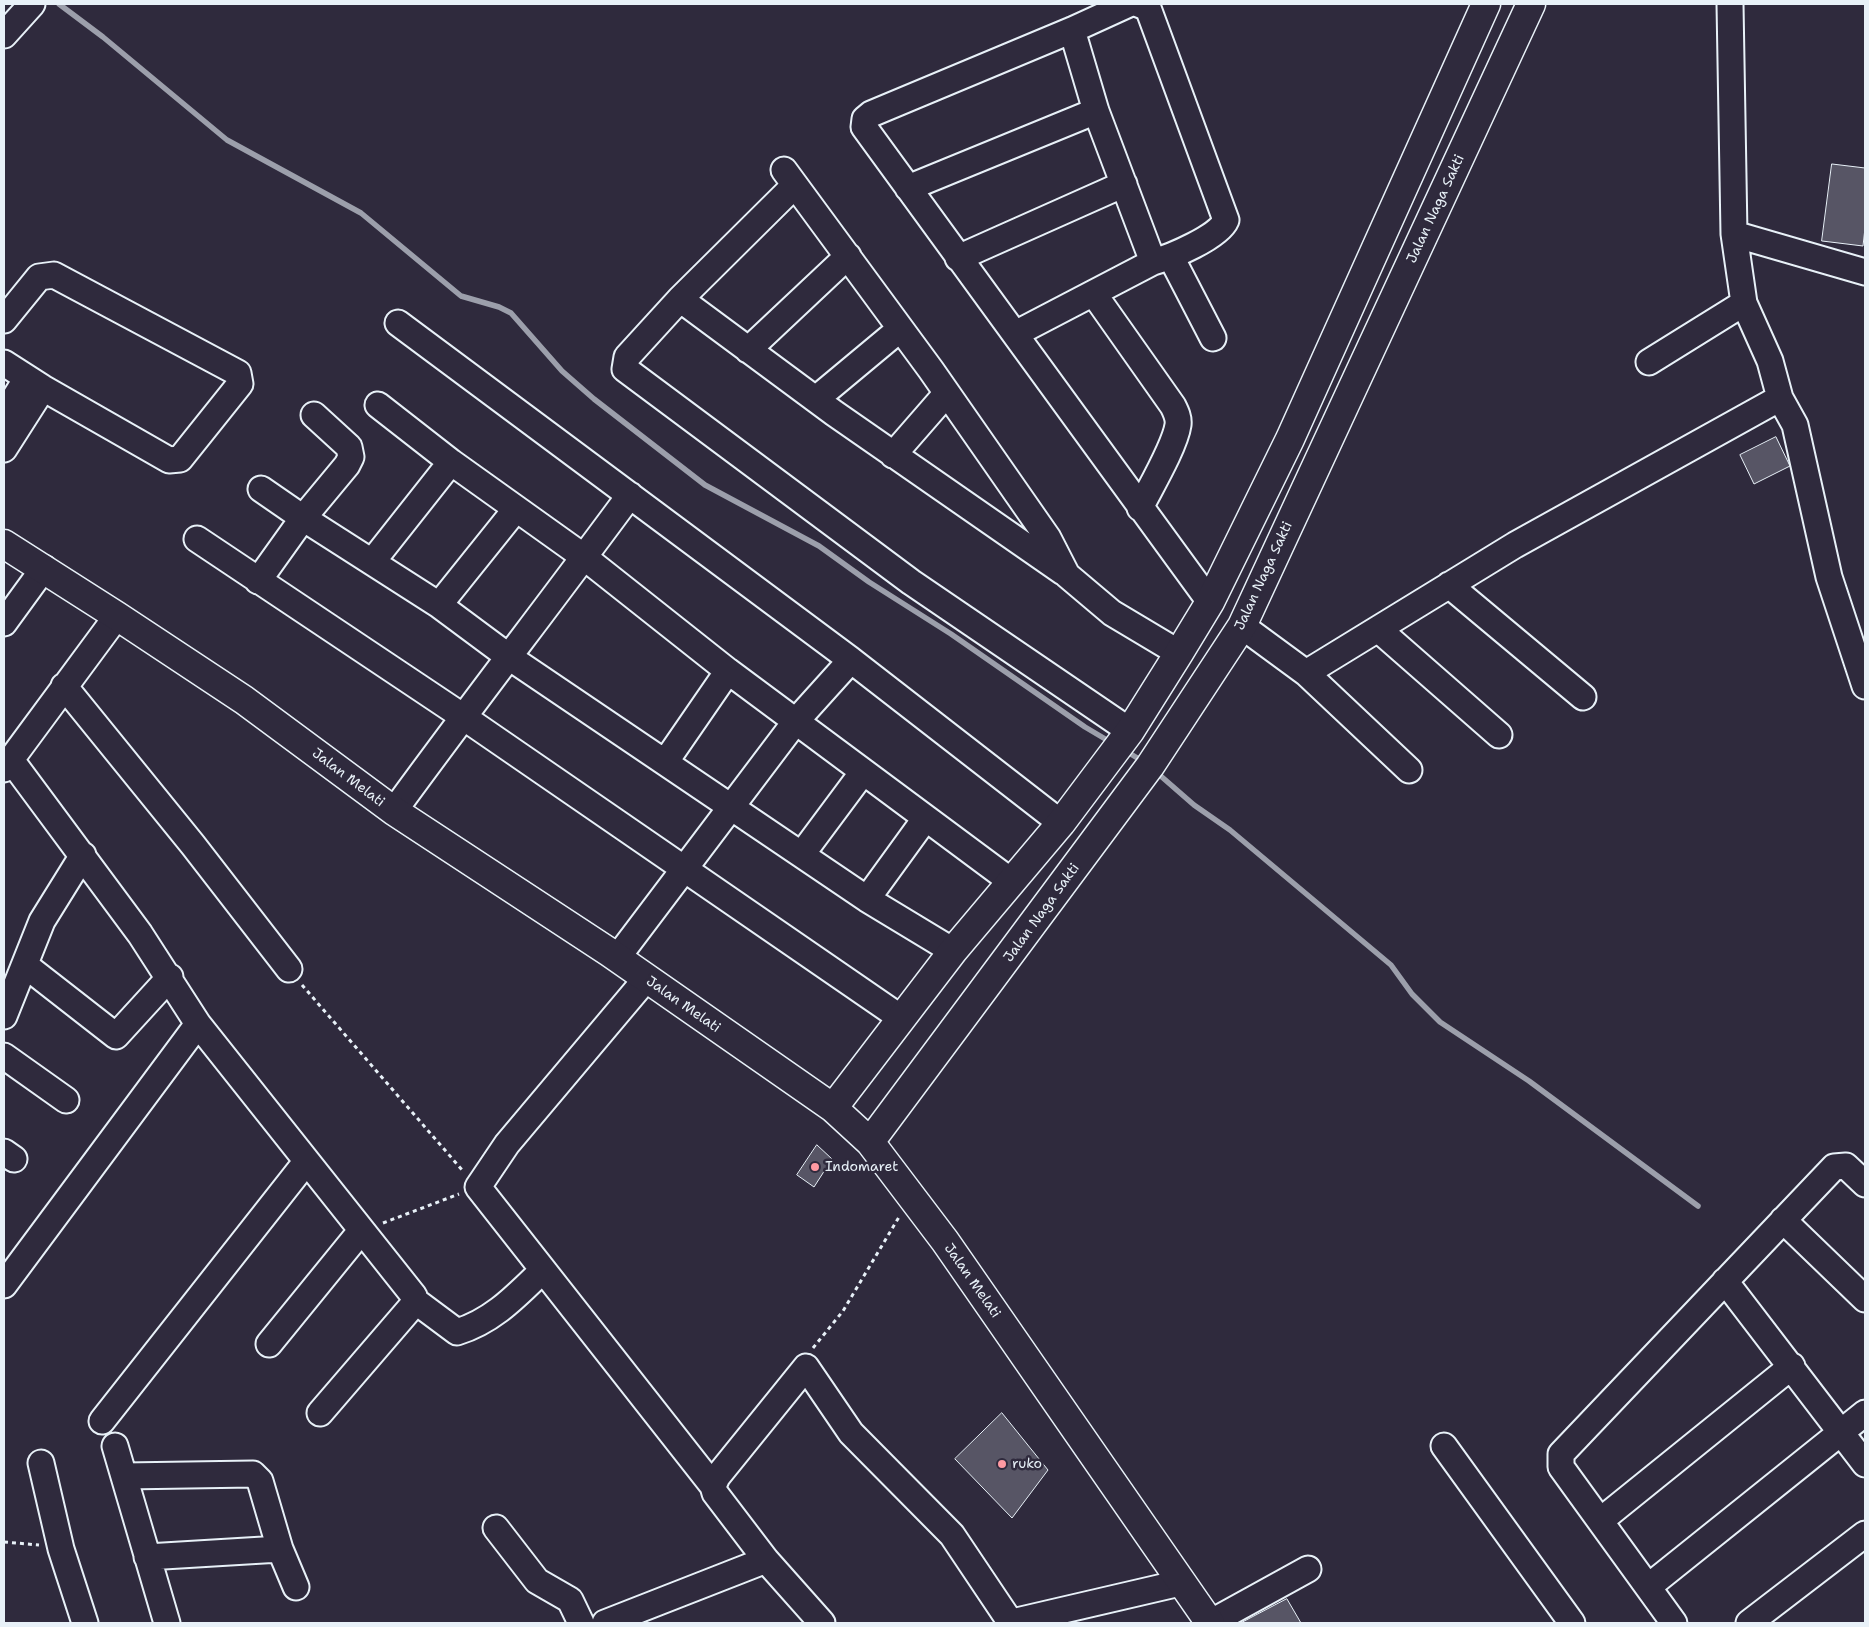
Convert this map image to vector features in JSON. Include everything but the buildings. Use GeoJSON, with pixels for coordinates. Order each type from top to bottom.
{"type":"FeatureCollection","features":[{"type":"Feature","properties":{"kind":"main road"},"geometry":{"type":"LineString","coordinates":[[833,1108],[953,951],[1061,823],[1130,731],[1210,602],[1290,439],[1486,4]]}},
{"type":"Feature","properties":{"kind":"main road","name":"Jalan Naga Sakti"},"geometry":{"type":"LineString","coordinates":[[870,1142],[1150,766],[1242,626],[1531,4]]}},
{"type":"Feature","properties":{"kind":"main road"},"geometry":{"type":"LineString","coordinates":[[1439,108],[1452,110],[1476,124]]}},
{"type":"Feature","properties":{"kind":"main road","name":"Jalan Melati"},"geometry":{"type":"LineString","coordinates":[[4,545],[44,568],[244,700],[394,811],[617,958],[833,1108],[870,1142],[945,1241],[1180,1583],[1210,1623]]}},
{"type":"Feature","properties":{"kind":"street"},"geometry":{"type":"LineString","coordinates":[[6,29],[32,4]]}},
{"type":"Feature","properties":{"kind":"street"},"geometry":{"type":"LineString","coordinates":[[1129,4],[1072,30],[871,114],[865,119],[864,127],[1210,602]]}},
{"type":"Feature","properties":{"kind":"street"},"geometry":{"type":"LineString","coordinates":[[1015,334],[1221,229],[1225,216],[1148,8],[1138,4]]}},
{"type":"Feature","properties":{"kind":"street"},"geometry":{"type":"LineString","coordinates":[[1730,4],[1734,234],[1744,303],[1770,361],[1780,398],[1795,425],[1829,577],[1865,686]]}},
{"type":"Feature","properties":{"kind":"street"},"geometry":{"type":"LineString","coordinates":[[1072,30],[1096,111],[1124,184],[1162,259],[1213,338]]}},
{"type":"Feature","properties":{"kind":"street"},"geometry":{"type":"LineString","coordinates":[[908,188],[1096,111]]}},
{"type":"Feature","properties":{"kind":"street"},"geometry":{"type":"LineString","coordinates":[[1067,576],[1048,538],[848,256],[789,178],[627,357],[625,365],[628,372],[912,582],[1130,731]]}},
{"type":"Feature","properties":{"kind":"street"},"geometry":{"type":"LineString","coordinates":[[958,258],[1124,184]]}},
{"type":"Feature","properties":{"kind":"street"},"geometry":{"type":"LineString","coordinates":[[1734,234],[1864,276]]}},
{"type":"Feature","properties":{"kind":"street"},"geometry":{"type":"LineString","coordinates":[[748,350],[848,256]]}},
{"type":"Feature","properties":{"kind":"street"},"geometry":{"type":"LineString","coordinates":[[4,320],[39,277],[54,275],[238,373],[240,384],[180,459],[176,461],[169,460],[35,383],[4,363]]}},
{"type":"Feature","properties":{"kind":"street"},"geometry":{"type":"LineString","coordinates":[[1094,294],[1173,406],[1178,419],[1178,426],[1165,459],[1140,508]]}},
{"type":"Feature","properties":{"kind":"street"},"geometry":{"type":"LineString","coordinates":[[680,299],[893,455],[1067,576],[1104,608],[1179,654]]}},
{"type":"Feature","properties":{"kind":"street"},"geometry":{"type":"LineString","coordinates":[[1649,362],[1744,303]]}},
{"type":"Feature","properties":{"kind":"street"},"geometry":{"type":"LineString","coordinates":[[398,323],[851,660],[1061,823]]}},
{"type":"Feature","properties":{"kind":"street"},"geometry":{"type":"LineString","coordinates":[[816,399],[900,329]]}},
{"type":"Feature","properties":{"kind":"street"},"geometry":{"type":"LineString","coordinates":[[4,416],[35,383]]}},
{"type":"Feature","properties":{"kind":"street"},"geometry":{"type":"LineString","coordinates":[[4,449],[35,383]]}},
{"type":"Feature","properties":{"kind":"street"},"geometry":{"type":"LineString","coordinates":[[893,455],[947,394]]}},
{"type":"Feature","properties":{"kind":"street"},"geometry":{"type":"LineString","coordinates":[[1306,673],[1516,545],[1780,398]]}},
{"type":"Feature","properties":{"kind":"street"},"geometry":{"type":"LineString","coordinates":[[378,405],[451,462],[584,557],[728,671],[924,819],[1012,882]]}},
{"type":"Feature","properties":{"kind":"street"},"geometry":{"type":"LineString","coordinates":[[258,581],[303,518],[351,457],[349,447],[314,416]]}},
{"type":"Feature","properties":{"kind":"street"},"geometry":{"type":"LineString","coordinates":[[372,562],[451,462]]}},
{"type":"Feature","properties":{"kind":"street"},"geometry":{"type":"LineString","coordinates":[[261,489],[439,606],[510,657],[867,899],[953,951]]}},
{"type":"Feature","properties":{"kind":"street"},"geometry":{"type":"LineString","coordinates":[[394,811],[462,716],[510,657],[630,495]]}},
{"type":"Feature","properties":{"kind":"street"},"geometry":{"type":"LineString","coordinates":[[439,606],[516,509]]}},
{"type":"Feature","properties":{"kind":"street"},"geometry":{"type":"LineString","coordinates":[[197,538],[258,581],[462,716],[684,871],[901,1018]]}},
{"type":"Feature","properties":{"kind":"street"},"geometry":{"type":"LineString","coordinates":[[4,623],[44,568]]}},
{"type":"Feature","properties":{"kind":"street"},"geometry":{"type":"LineString","coordinates":[[1449,585],[1583,698]]}},
{"type":"Feature","properties":{"kind":"street"},"geometry":{"type":"LineString","coordinates":[[117,616],[7,765],[83,855],[170,978],[198,1024],[361,1231],[411,1291],[414,1300],[413,1305],[320,1413]]}},
{"type":"Feature","properties":{"kind":"street"},"geometry":{"type":"LineString","coordinates":[[1242,626],[1306,673],[1409,770]]}},
{"type":"Feature","properties":{"kind":"street"},"geometry":{"type":"LineString","coordinates":[[1378,629],[1499,735]]}},
{"type":"Feature","properties":{"kind":"street"},"geometry":{"type":"LineString","coordinates":[[617,958],[684,871],[730,805],[796,721],[851,660]]}},
{"type":"Feature","properties":{"kind":"street"},"geometry":{"type":"LineString","coordinates":[[666,761],[728,671]]}},
{"type":"Feature","properties":{"kind":"street"},"geometry":{"type":"LineString","coordinates":[[64,686],[193,845],[289,969]]}},
{"type":"Feature","properties":{"kind":"street"},"geometry":{"type":"LineString","coordinates":[[802,854],[863,772]]}},
{"type":"Feature","properties":{"kind":"street"},"geometry":{"type":"LineString","coordinates":[[867,899],[924,819]]}},
{"type":"Feature","properties":{"kind":"street"},"geometry":{"type":"LineString","coordinates":[[4,1016],[45,914],[83,855]]}},
{"type":"Feature","properties":{"kind":"street"},"geometry":{"type":"LineString","coordinates":[[25,964],[116,1036],[170,978]]}},
{"type":"Feature","properties":{"kind":"street"},"geometry":{"type":"LineString","coordinates":[[646,979],[507,1144],[478,1187],[713,1486],[715,1494],[766,1560],[822,1623]]}},
{"type":"Feature","properties":{"kind":"street"},"geometry":{"type":"LineString","coordinates":[[4,1285],[198,1024]]}},
{"type":"Feature","properties":{"kind":"street"},"geometry":{"type":"LineString","coordinates":[[4,1056],[66,1100]]}},
{"type":"Feature","properties":{"kind":"street"},"geometry":{"type":"LineString","coordinates":[[102,1421],[306,1162]]}},
{"type":"Feature","properties":{"kind":"street"},"geometry":{"type":"LineString","coordinates":[[1674,1623],[1561,1467],[1561,1454],[1834,1167],[1846,1166],[1865,1184]]}},
{"type":"Feature","properties":{"kind":"street"},"geometry":{"type":"LineString","coordinates":[[1783,1220],[1865,1299]]}},
{"type":"Feature","properties":{"kind":"street"},"geometry":{"type":"LineString","coordinates":[[269,1344],[361,1231]]}},
{"type":"Feature","properties":{"kind":"street"},"geometry":{"type":"LineString","coordinates":[[414,1300],[456,1332],[474,1327],[503,1309],[543,1270]]}},
{"type":"Feature","properties":{"kind":"street"},"geometry":{"type":"LineString","coordinates":[[1725,1281],[1842,1430],[1865,1464]]}},
{"type":"Feature","properties":{"kind":"street"},"geometry":{"type":"LineString","coordinates":[[1600,1521],[1792,1366]]}},
{"type":"Feature","properties":{"kind":"street"},"geometry":{"type":"LineString","coordinates":[[713,1486],[717,1477],[806,1367],[851,1433],[952,1535],[1010,1623],[1180,1583]]}},
{"type":"Feature","properties":{"kind":"street"},"geometry":{"type":"LineString","coordinates":[[1648,1587],[1865,1413]]}},
{"type":"Feature","properties":{"kind":"street"},"geometry":{"type":"LineString","coordinates":[[115,1446],[167,1623]]}},
{"type":"Feature","properties":{"kind":"street"},"geometry":{"type":"LineString","coordinates":[[1444,1446],[1572,1623]]}},
{"type":"Feature","properties":{"kind":"street"},"geometry":{"type":"LineString","coordinates":[[40,1463],[62,1549],[85,1623]]}},
{"type":"Feature","properties":{"kind":"street"},"geometry":{"type":"LineString","coordinates":[[124,1476],[253,1474],[260,1481],[280,1549],[296,1587]]}},
{"type":"Feature","properties":{"kind":"street"},"geometry":{"type":"LineString","coordinates":[[496,1528],[537,1581],[570,1600],[581,1623]]}},
{"type":"Feature","properties":{"kind":"street"},"geometry":{"type":"LineString","coordinates":[[1749,1623],[1865,1534]]}},
{"type":"Feature","properties":{"kind":"street"},"geometry":{"type":"LineString","coordinates":[[147,1557],[280,1549]]}},
{"type":"Feature","properties":{"kind":"street"},"geometry":{"type":"LineString","coordinates":[[605,1623],[766,1560]]}},
{"type":"Feature","properties":{"kind":"street"},"geometry":{"type":"LineString","coordinates":[[1210,1623],[1308,1569]]}},
{"type":"Feature","properties":{"kind":"path"},"geometry":{"type":"LineString","coordinates":[[289,969],[478,1187],[361,1231]]}},
{"type":"Feature","properties":{"kind":"path"},"geometry":{"type":"LineString","coordinates":[[806,1367],[816,1342],[843,1311],[911,1197]]}},
{"type":"Feature","properties":{"kind":"path"},"geometry":{"type":"LineString","coordinates":[[4,1542],[62,1549]]}},
{"type":"Feature","properties":{"kind":"waterway"},"geometry":{"type":"LineString","coordinates":[[59,4],[103,37],[227,140],[361,213],[461,296],[499,307],[511,313],[562,371],[594,399],[705,485],[819,546],[869,582],[951,634],[1085,727],[1112,743]]}},
{"type":"Feature","properties":{"kind":"waterway"},"geometry":{"type":"LineString","coordinates":[[1124,750],[1144,762]]}},
{"type":"Feature","properties":{"kind":"waterway"},"geometry":{"type":"LineString","coordinates":[[1155,771],[1194,805],[1230,830],[1391,965],[1412,994],[1440,1022],[1529,1081],[1698,1206]]}},
{"type":"Feature","properties":{"kind":"place","name":"Indomaret"},"geometry":{"type":"Point","coordinates":[815,1167]}},
{"type":"Feature","properties":{"kind":"place","name":"ruko"},"geometry":{"type":"Point","coordinates":[1002,1464]}}]}
